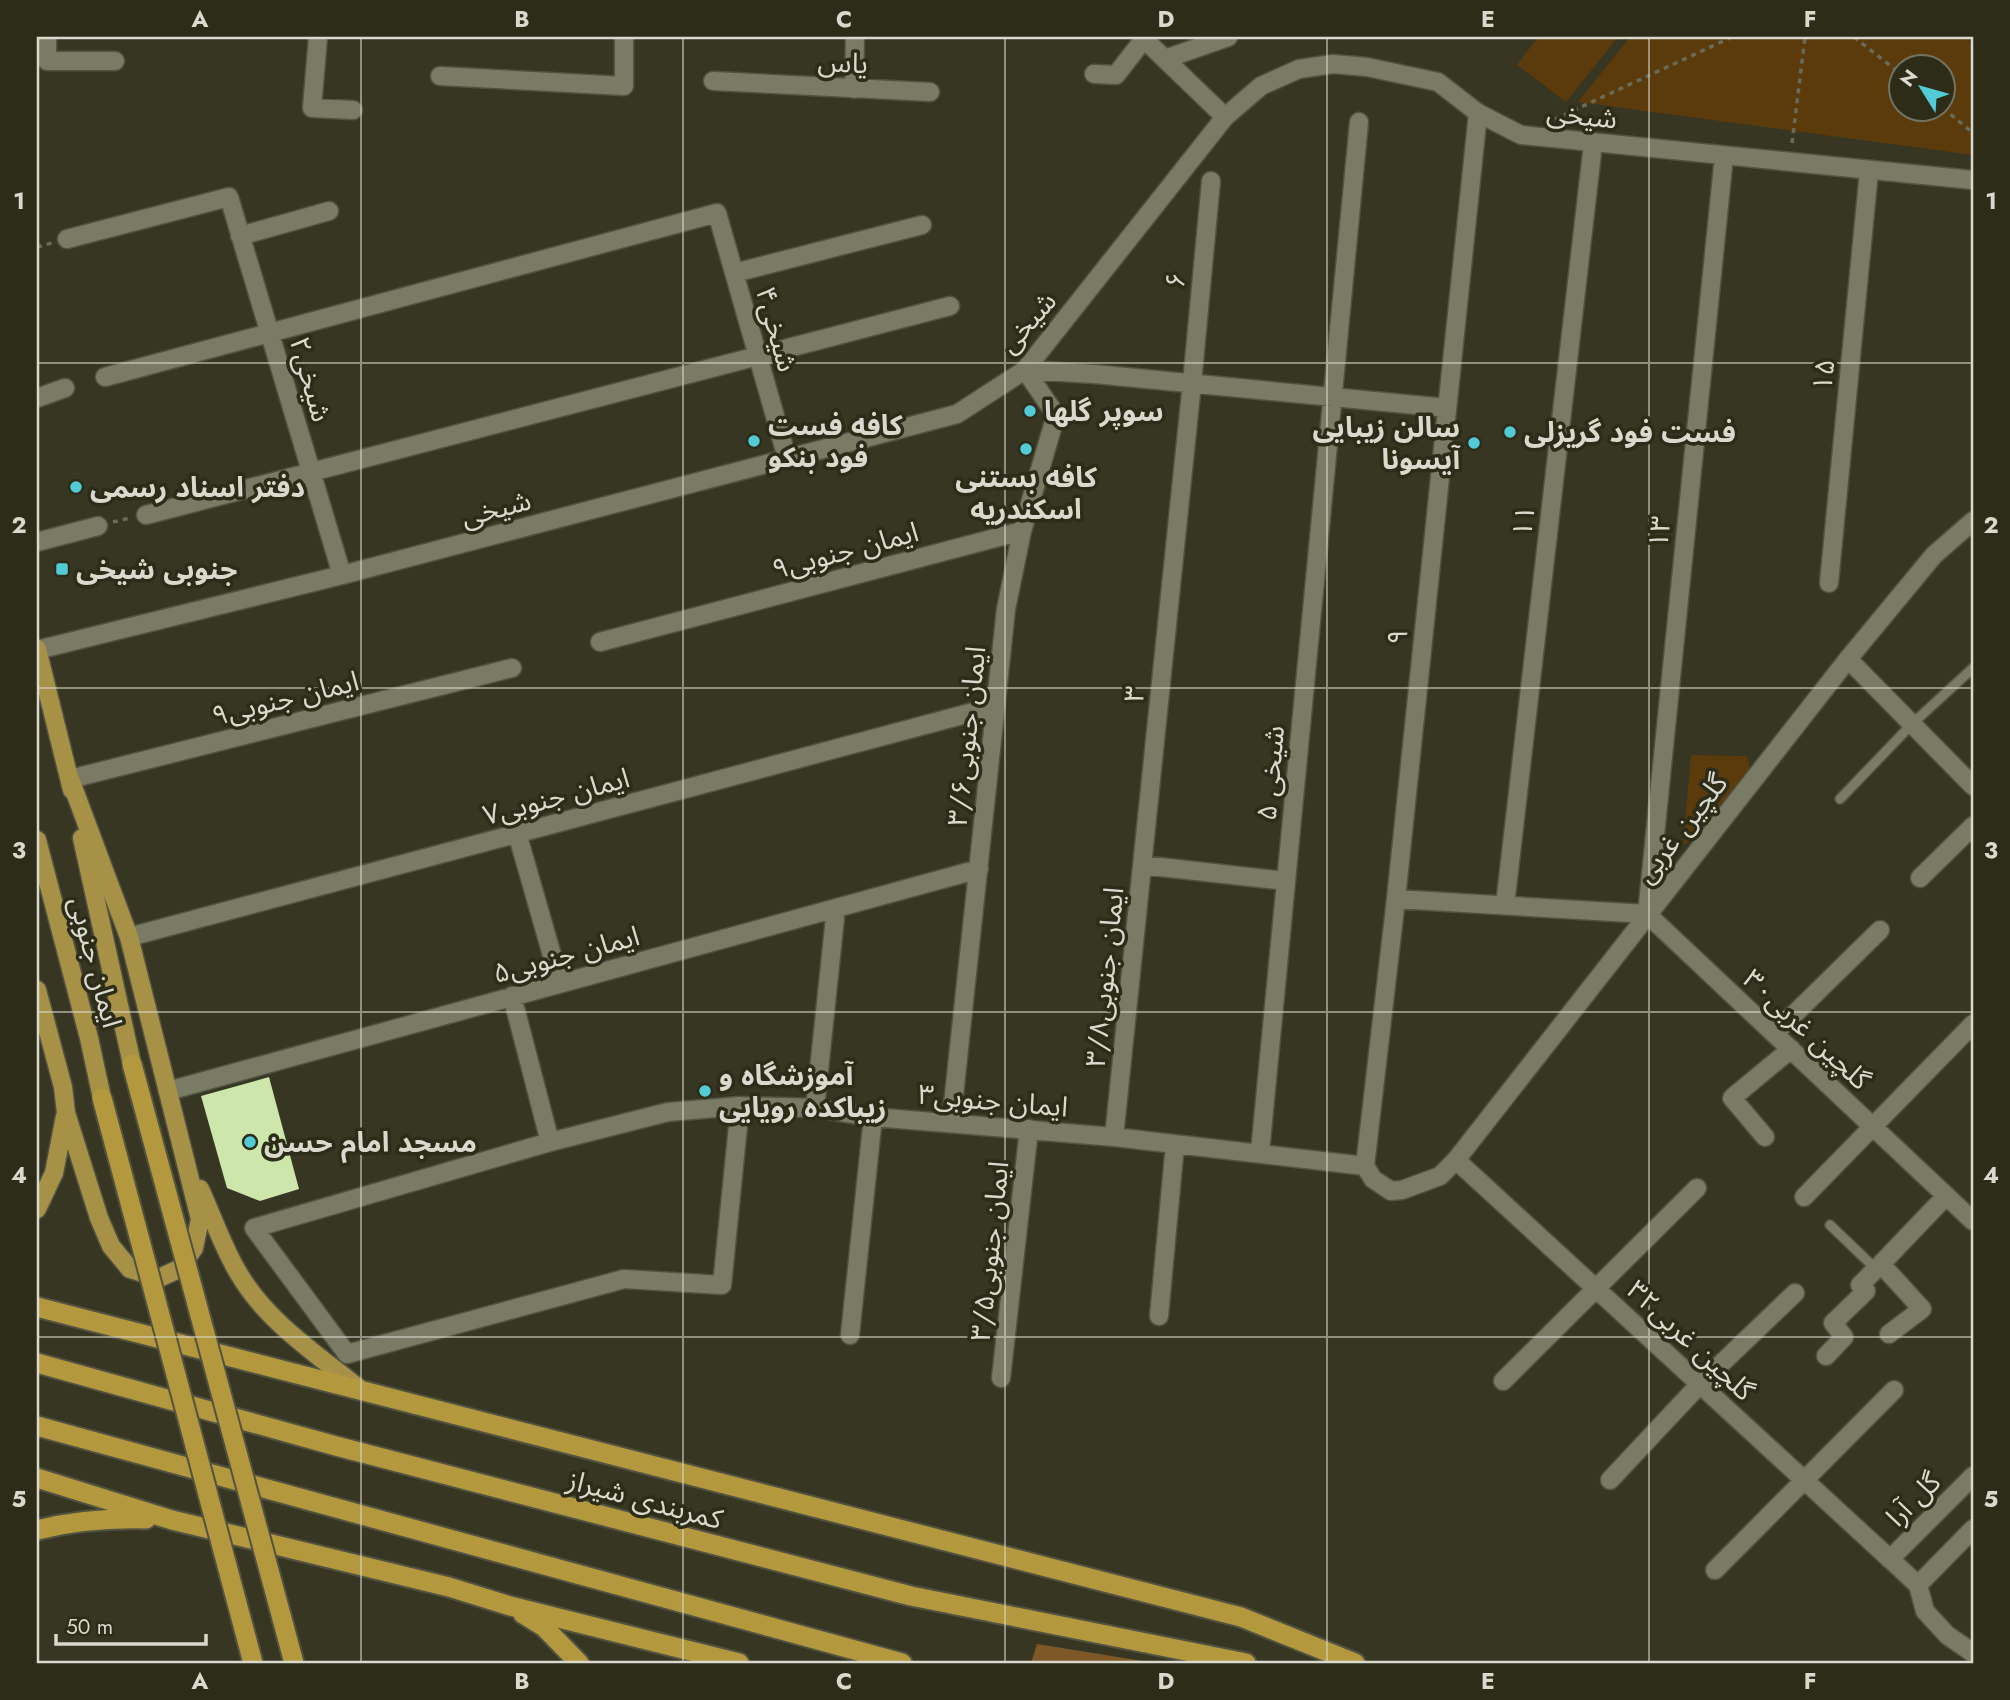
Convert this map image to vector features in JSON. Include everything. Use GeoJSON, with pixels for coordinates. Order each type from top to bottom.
{"type":"FeatureCollection","features":[{"type":"Feature","properties":{"kind":"highway"},"geometry":{"type":"LineString","coordinates":[[132,1064],[294,1663]]}},
{"type":"Feature","properties":{"kind":"highway"},"geometry":{"type":"LineString","coordinates":[[102,1098],[253,1663]]}},
{"type":"Feature","properties":{"kind":"highway"},"geometry":{"type":"LineString","coordinates":[[37,1307],[1241,1617],[1355,1663]]}},
{"type":"Feature","properties":{"kind":"highway","name":"کمربندی شیراز"},"geometry":{"type":"LineString","coordinates":[[37,1363],[363,1454],[911,1597],[1246,1663]]}},
{"type":"Feature","properties":{"kind":"highway"},"geometry":{"type":"LineString","coordinates":[[37,1426],[902,1663]]}},
{"type":"Feature","properties":{"kind":"highway"},"geometry":{"type":"LineString","coordinates":[[37,1478],[172,1520],[450,1587],[510,1606],[739,1663]]}},
{"type":"Feature","properties":{"kind":"highway"},"geometry":{"type":"LineString","coordinates":[[37,1530],[63,1524],[118,1518],[172,1520]]}},
{"type":"Feature","properties":{"kind":"highway"},"geometry":{"type":"LineString","coordinates":[[510,1606],[544,1627],[579,1663]]}},
{"type":"Feature","properties":{"kind":"main road"},"geometry":{"type":"LineString","coordinates":[[37,649],[70,779],[132,1064]]}},
{"type":"Feature","properties":{"kind":"main road"},"geometry":{"type":"LineString","coordinates":[[37,990],[63,1087],[66,1113],[99,1218],[111,1246],[130,1269],[159,1278],[179,1269],[194,1248],[200,1219],[129,937],[70,779]]}},
{"type":"Feature","properties":{"kind":"main road","name":"ایمان جنوبی"},"geometry":{"type":"LineString","coordinates":[[37,840],[102,1098]]}},
{"type":"Feature","properties":{"kind":"main road"},"geometry":{"type":"LineString","coordinates":[[37,1209],[54,1172],[66,1113]]}},
{"type":"Feature","properties":{"kind":"main road"},"geometry":{"type":"LineString","coordinates":[[184,1154],[238,1273],[262,1306],[364,1393]]}},
{"type":"Feature","properties":{"kind":"street"},"geometry":{"type":"LineString","coordinates":[[47,37],[47,61],[115,61]]}},
{"type":"Feature","properties":{"kind":"street"},"geometry":{"type":"LineString","coordinates":[[318,37],[312,108],[353,110]]}},
{"type":"Feature","properties":{"kind":"street"},"geometry":{"type":"LineString","coordinates":[[440,76],[624,86],[624,37]]}},
{"type":"Feature","properties":{"kind":"street"},"geometry":{"type":"LineString","coordinates":[[854,89],[855,37]]}},
{"type":"Feature","properties":{"kind":"street"},"geometry":{"type":"LineString","coordinates":[[1165,59],[1228,37]]}},
{"type":"Feature","properties":{"kind":"street"},"geometry":{"type":"LineString","coordinates":[[1094,74],[1116,75],[1143,38],[1225,117]]}},
{"type":"Feature","properties":{"kind":"street","name":"شیخی"},"geometry":{"type":"LineString","coordinates":[[37,649],[342,575],[957,414],[1025,370],[1225,117],[1261,86],[1299,69],[1333,64],[1367,67],[1438,82],[1478,113],[1521,135],[1869,172],[1973,180]]}},
{"type":"Feature","properties":{"kind":"street","name":"یاس"},"geometry":{"type":"LineString","coordinates":[[713,81],[930,92]]}},
{"type":"Feature","properties":{"kind":"street","name":"۹"},"geometry":{"type":"LineString","coordinates":[[1365,1166],[1396,899],[1478,113]]}},
{"type":"Feature","properties":{"kind":"street","name":"شیخی ۵"},"geometry":{"type":"LineString","coordinates":[[1260,1152],[1359,122]]}},
{"type":"Feature","properties":{"kind":"street","name":"۱۱"},"geometry":{"type":"LineString","coordinates":[[1504,905],[1593,144]]}},
{"type":"Feature","properties":{"kind":"street","name":"۱۳"},"geometry":{"type":"LineString","coordinates":[[1647,914],[1724,156]]}},
{"type":"Feature","properties":{"kind":"street","name":"۱۵"},"geometry":{"type":"LineString","coordinates":[[1829,583],[1869,172]]}},
{"type":"Feature","properties":{"kind":"street","name":"۶"},"geometry":{"type":"LineString","coordinates":[[1192,383],[1211,181]]}},
{"type":"Feature","properties":{"kind":"street","name":"شیخی۲"},"geometry":{"type":"LineString","coordinates":[[66,239],[229,197],[342,575]]}},
{"type":"Feature","properties":{"kind":"street"},"geometry":{"type":"LineString","coordinates":[[240,236],[329,211]]}},
{"type":"Feature","properties":{"kind":"street","name":"شیخی۴"},"geometry":{"type":"LineString","coordinates":[[270,332],[717,213],[787,458]]}},
{"type":"Feature","properties":{"kind":"street"},"geometry":{"type":"LineString","coordinates":[[734,273],[922,225]]}},
{"type":"Feature","properties":{"kind":"street"},"geometry":{"type":"LineString","coordinates":[[145,515],[950,306]]}},
{"type":"Feature","properties":{"kind":"street"},"geometry":{"type":"LineString","coordinates":[[105,377],[270,332]]}},
{"type":"Feature","properties":{"kind":"street"},"geometry":{"type":"LineString","coordinates":[[1025,370],[1447,408]]}},
{"type":"Feature","properties":{"kind":"street","name":"ایمان جنوبی۳/۶"},"geometry":{"type":"LineString","coordinates":[[951,1123],[1006,609],[1022,531],[1056,415],[1025,370]]}},
{"type":"Feature","properties":{"kind":"street","name":"۳"},"geometry":{"type":"LineString","coordinates":[[1142,865],[1192,383]]}},
{"type":"Feature","properties":{"kind":"street"},"geometry":{"type":"LineString","coordinates":[[37,398],[65,388]]}},
{"type":"Feature","properties":{"kind":"street","name":"گلچین غربی"},"geometry":{"type":"LineString","coordinates":[[1365,1166],[1373,1179],[1391,1191],[1402,1190],[1440,1176],[1456,1160],[1848,659],[1934,555],[1973,521]]}},
{"type":"Feature","properties":{"kind":"street"},"geometry":{"type":"LineString","coordinates":[[37,542],[98,526]]}},
{"type":"Feature","properties":{"kind":"street","name":"ایمان جنوبی۹"},"geometry":{"type":"LineString","coordinates":[[600,642],[1022,531]]}},
{"type":"Feature","properties":{"kind":"street"},"geometry":{"type":"LineString","coordinates":[[1848,659],[1973,786]]}},
{"type":"Feature","properties":{"kind":"street","name":"ایمان جنوبی۹"},"geometry":{"type":"LineString","coordinates":[[70,779],[512,668]]}},
{"type":"Feature","properties":{"kind":"street","name":"ایمان جنوبی۷"},"geometry":{"type":"LineString","coordinates":[[129,937],[996,706]]}},
{"type":"Feature","properties":{"kind":"street"},"geometry":{"type":"LineString","coordinates":[[1920,878],[1973,825]]}},
{"type":"Feature","properties":{"kind":"street"},"geometry":{"type":"LineString","coordinates":[[517,833],[560,983]]}},
{"type":"Feature","properties":{"kind":"street"},"geometry":{"type":"LineString","coordinates":[[1142,865],[1286,881]]}},
{"type":"Feature","properties":{"kind":"street","name":"ایمان جنوبی۳/۸"},"geometry":{"type":"LineString","coordinates":[[1114,1136],[1142,865]]}},
{"type":"Feature","properties":{"kind":"street","name":"ایمان جنوبی۵"},"geometry":{"type":"LineString","coordinates":[[168,1091],[979,869]]}},
{"type":"Feature","properties":{"kind":"street"},"geometry":{"type":"LineString","coordinates":[[1396,899],[1647,914]]}},
{"type":"Feature","properties":{"kind":"street"},"geometry":{"type":"LineString","coordinates":[[815,1108],[836,908]]}},
{"type":"Feature","properties":{"kind":"street","name":"گلچین غربی۳۰"},"geometry":{"type":"LineString","coordinates":[[1647,914],[1973,1221]]}},
{"type":"Feature","properties":{"kind":"street"},"geometry":{"type":"LineString","coordinates":[[1774,1034],[1880,930]]}},
{"type":"Feature","properties":{"kind":"street"},"geometry":{"type":"LineString","coordinates":[[512,996],[550,1142]]}},
{"type":"Feature","properties":{"kind":"street"},"geometry":{"type":"LineString","coordinates":[[1804,1197],[1973,1024]]}},
{"type":"Feature","properties":{"kind":"street"},"geometry":{"type":"LineString","coordinates":[[1765,1136],[1732,1098],[1791,1049]]}},
{"type":"Feature","properties":{"kind":"street","name":"ایمان جنوبی۳"},"geometry":{"type":"LineString","coordinates":[[740,1106],[722,1285],[624,1279],[347,1354],[254,1228],[550,1142],[668,1112],[740,1106],[815,1108],[873,1117],[1114,1136],[1365,1166]]}},
{"type":"Feature","properties":{"kind":"street"},"geometry":{"type":"LineString","coordinates":[[850,1335],[873,1117]]}},
{"type":"Feature","properties":{"kind":"street","name":"ایمان جنوبی۳/۵"},"geometry":{"type":"LineString","coordinates":[[1001,1378],[1029,1129]]}},
{"type":"Feature","properties":{"kind":"street"},"geometry":{"type":"LineString","coordinates":[[1158,1316],[1175,1144]]}},
{"type":"Feature","properties":{"kind":"street","name":"گلچین غربی۳۲"},"geometry":{"type":"LineString","coordinates":[[1456,1160],[1917,1585]]}},
{"type":"Feature","properties":{"kind":"street"},"geometry":{"type":"LineString","coordinates":[[1503,1381],[1697,1188]]}},
{"type":"Feature","properties":{"kind":"street"},"geometry":{"type":"LineString","coordinates":[[1826,1356],[1844,1337],[1833,1323],[1866,1291],[1860,1284],[1946,1196]]}},
{"type":"Feature","properties":{"kind":"street"},"geometry":{"type":"LineString","coordinates":[[1879,1267],[1922,1309],[1889,1334]]}},
{"type":"Feature","properties":{"kind":"street"},"geometry":{"type":"LineString","coordinates":[[1610,1480],[1700,1384],[1795,1293]]}},
{"type":"Feature","properties":{"kind":"street"},"geometry":{"type":"LineString","coordinates":[[1716,1570],[1894,1390]]}},
{"type":"Feature","properties":{"kind":"street","name":"گل آرا"},"geometry":{"type":"LineString","coordinates":[[1890,1559],[1973,1476]]}},
{"type":"Feature","properties":{"kind":"street"},"geometry":{"type":"LineString","coordinates":[[1973,1529],[1917,1585],[1925,1611],[1947,1634],[1973,1653]]}},
{"type":"Feature","properties":{"kind":"lane"},"geometry":{"type":"LineString","coordinates":[[1840,799],[1912,724],[1973,668]]}},
{"type":"Feature","properties":{"kind":"lane"},"geometry":{"type":"LineString","coordinates":[[1829,1226],[1879,1267]]}},
{"type":"Feature","properties":{"kind":"path"},"geometry":{"type":"LineString","coordinates":[[1521,135],[1732,37]]}},
{"type":"Feature","properties":{"kind":"path"},"geometry":{"type":"LineString","coordinates":[[1790,163],[1805,37]]}},
{"type":"Feature","properties":{"kind":"path"},"geometry":{"type":"LineString","coordinates":[[1854,37],[1888,64]]}},
{"type":"Feature","properties":{"kind":"path"},"geometry":{"type":"LineString","coordinates":[[1958,120],[1973,133]]}},
{"type":"Feature","properties":{"kind":"path"},"geometry":{"type":"LineString","coordinates":[[98,526],[145,515]]}},
{"type":"Feature","properties":{"kind":"shaded area"},"geometry":{"type":"Polygon","coordinates":[[[1538,37],[1618,37],[1566,102],[1517,65],[1538,37]]]}},
{"type":"Feature","properties":{"kind":"shaded area"},"geometry":{"type":"Polygon","coordinates":[[[1630,37],[1968,37],[1973,50],[1973,155],[1578,102],[1630,37]]]}},
{"type":"Feature","properties":{"kind":"shaded area"},"geometry":{"type":"Polygon","coordinates":[[[1691,755],[1747,756],[1751,774],[1711,828],[1683,845],[1691,755]]]}},
{"type":"Feature","properties":{"kind":"shaded area"},"geometry":{"type":"Polygon","coordinates":[[[1037,1644],[1149,1662],[1153,1663],[1031,1663],[1037,1644]]]}},
{"type":"Feature","properties":{"kind":"building","name":"مسجد امام حسن"},"geometry":{"type":"Polygon","coordinates":[[[269,1077],[299,1189],[260,1201],[227,1188],[201,1096],[269,1077]]]}},
{"type":"Feature","properties":{"kind":"place","name":"سوپر گلها"},"geometry":{"type":"Point","coordinates":[1030,411]}},
{"type":"Feature","properties":{"kind":"place","name":"فست فود گریزلی"},"geometry":{"type":"Point","coordinates":[1510,432]}},
{"type":"Feature","properties":{"kind":"place","name":"کافه فست فود بنکو"},"geometry":{"type":"Point","coordinates":[754,441]}},
{"type":"Feature","properties":{"kind":"place","name":"سالن زیبایی آیسونا"},"geometry":{"type":"Point","coordinates":[1474,443]}},
{"type":"Feature","properties":{"kind":"place","name":"کافه بستنی اسکندریه"},"geometry":{"type":"Point","coordinates":[1026,449]}},
{"type":"Feature","properties":{"kind":"place","name":"دفتر اسناد رسمی"},"geometry":{"type":"Point","coordinates":[76,487]}},
{"type":"Feature","properties":{"kind":"place","name":"جنوبی شیخی"},"geometry":{"type":"Point","coordinates":[62,569]}},
{"type":"Feature","properties":{"kind":"place","name":"آموزشگاه و زیباکده رویایی"},"geometry":{"type":"Point","coordinates":[705,1091]}},
{"type":"Feature","properties":{"kind":"place","name":"مسجد امام حسن"},"geometry":{"type":"Point","coordinates":[250,1142]}}]}
